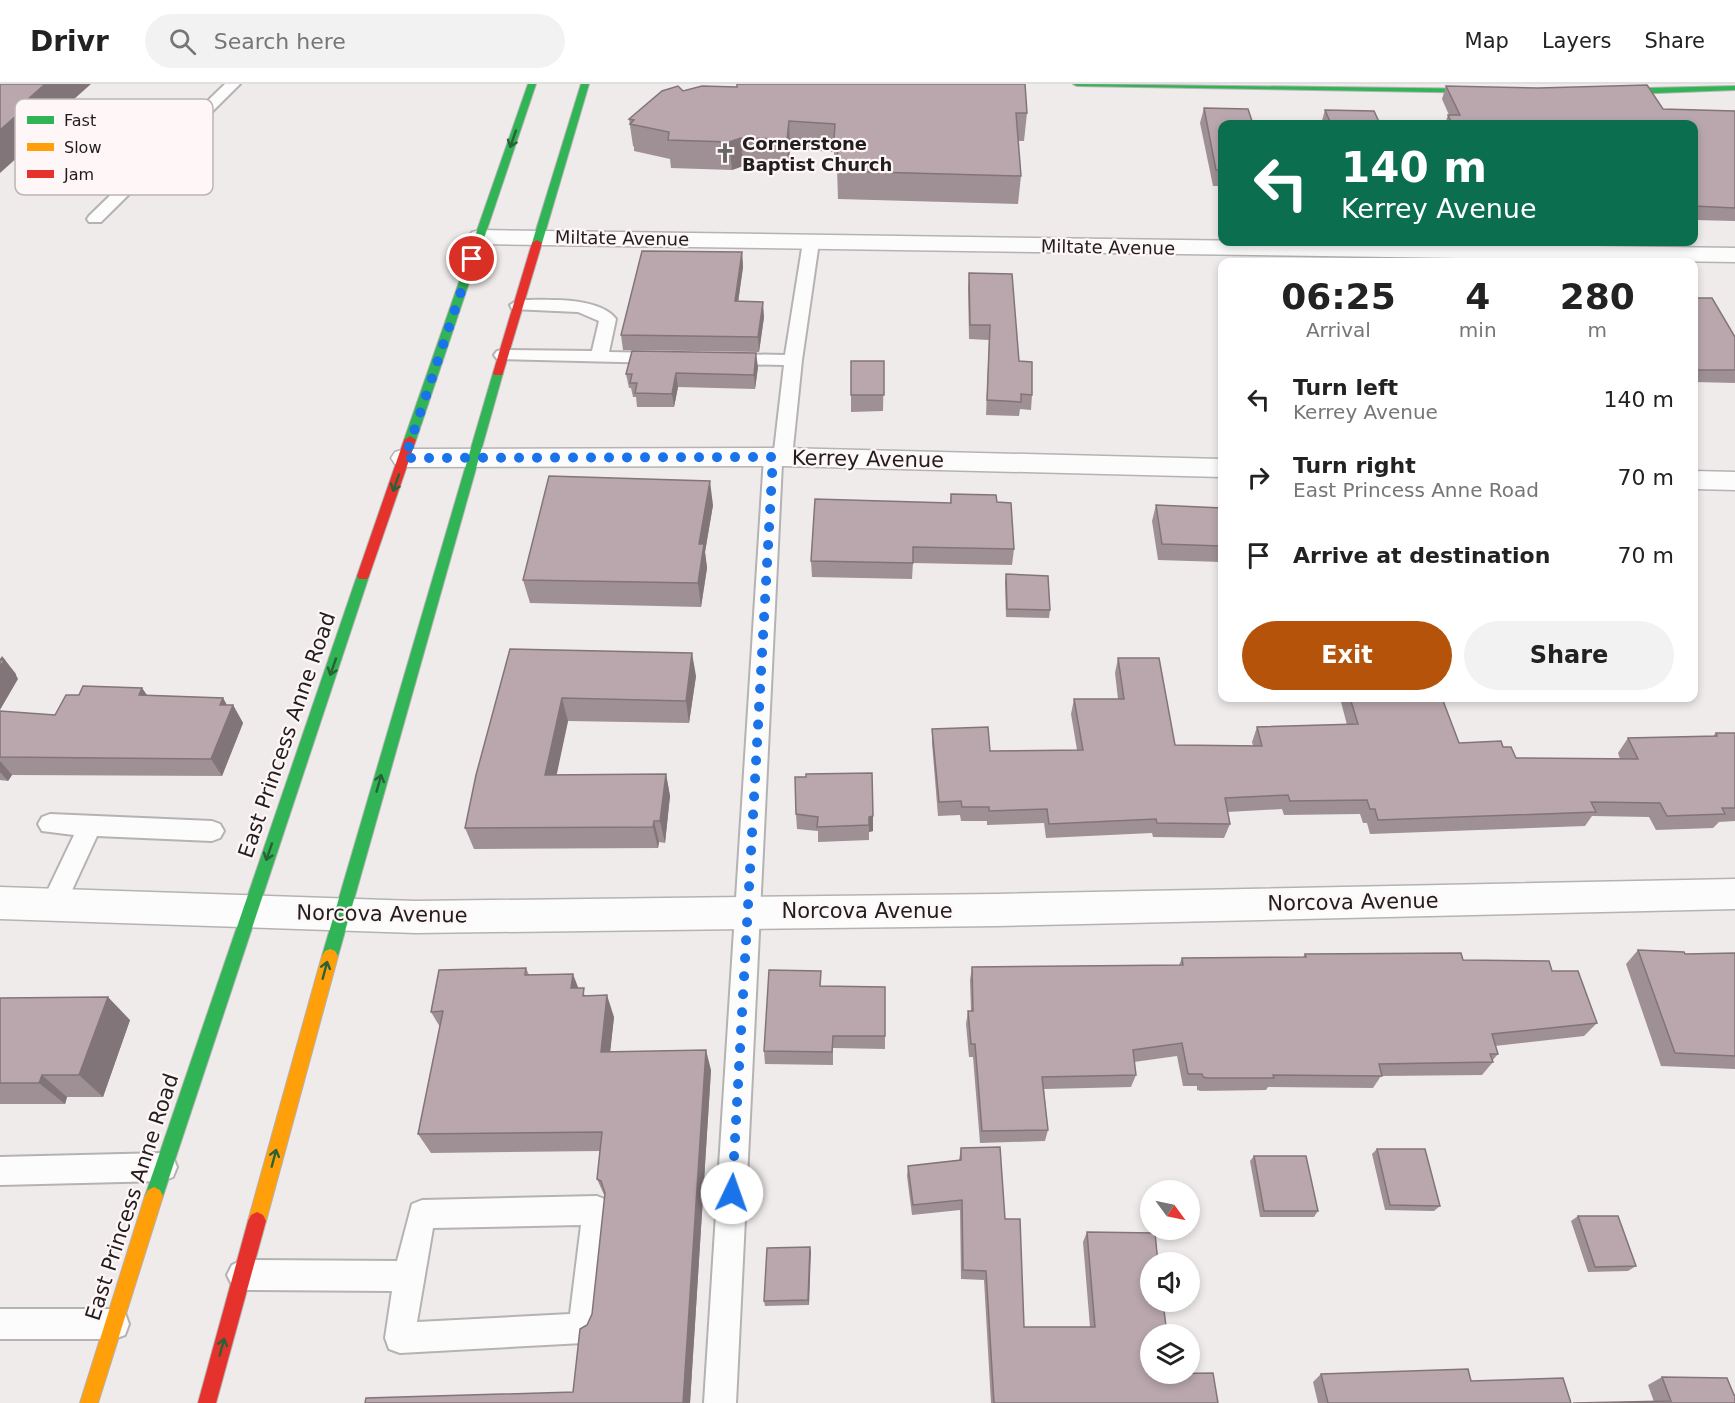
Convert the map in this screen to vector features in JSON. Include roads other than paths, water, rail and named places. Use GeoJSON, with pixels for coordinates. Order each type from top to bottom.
{"type":"FeatureCollection","features":[{"type":"Feature","properties":{"kind":"main road","name":"East Princess Anne Road"},"geometry":{"type":"LineString","coordinates":[[89,1403],[163,1167],[248,912],[532,84]]}},
{"type":"Feature","properties":{"kind":"main road"},"geometry":{"type":"LineString","coordinates":[[207,1403],[341,915],[472,459],[585,84]]}},
{"type":"Feature","properties":{"kind":"main road"},"geometry":{"type":"LineString","coordinates":[[1077,84],[1499,91]]}},
{"type":"Feature","properties":{"kind":"main road"},"geometry":{"type":"LineString","coordinates":[[1587,92],[1735,88]]}},
{"type":"Feature","properties":{"kind":"street","name":"Miltate Avenue"},"geometry":{"type":"LineString","coordinates":[[480,237],[1735,255]]}},
{"type":"Feature","properties":{"kind":"street","name":"Kerrey Avenue"},"geometry":{"type":"LineString","coordinates":[[405,458],[778,457],[1218,468]]}},
{"type":"Feature","properties":{"kind":"street"},"geometry":{"type":"LineString","coordinates":[[1698,480],[1735,482]]}},
{"type":"Feature","properties":{"kind":"street","name":"Norcova Avenue"},"geometry":{"type":"LineString","coordinates":[[0,903],[416,917],[997,910],[1735,894]]}},
{"type":"Feature","properties":{"kind":"lane"},"geometry":{"type":"LineString","coordinates":[[213,104],[233,84]]}},
{"type":"Feature","properties":{"kind":"lane"},"geometry":{"type":"LineString","coordinates":[[95,219],[120,195]]}},
{"type":"Feature","properties":{"kind":"lane"},"geometry":{"type":"LineString","coordinates":[[720,1403],[748,912],[778,457],[811,242]]}},
{"type":"Feature","properties":{"kind":"lane"},"geometry":{"type":"LineString","coordinates":[[518,305],[588,308],[600,312],[608,319],[599,357]]}},
{"type":"Feature","properties":{"kind":"lane"},"geometry":{"type":"LineString","coordinates":[[503,355],[679,358]]}},
{"type":"Feature","properties":{"kind":"lane"},"geometry":{"type":"LineString","coordinates":[[713,359],[793,360]]}},
{"type":"Feature","properties":{"kind":"lane"},"geometry":{"type":"LineString","coordinates":[[50,824],[212,831]]}},
{"type":"Feature","properties":{"kind":"lane"},"geometry":{"type":"LineString","coordinates":[[52,906],[90,826]]}},
{"type":"Feature","properties":{"kind":"lane"},"geometry":{"type":"LineString","coordinates":[[0,1171],[163,1167]]}},
{"type":"Feature","properties":{"kind":"lane"},"geometry":{"type":"LineString","coordinates":[[597,1210],[583,1328],[400,1338],[409,1276],[422,1214],[597,1210]]}},
{"type":"Feature","properties":{"kind":"lane"},"geometry":{"type":"LineString","coordinates":[[242,1275],[409,1276]]}},
{"type":"Feature","properties":{"kind":"lane"},"geometry":{"type":"LineString","coordinates":[[0,1324],[114,1324]]}},
{"type":"Feature","properties":{"kind":"place","name":"Cornerstone Baptist Church"},"geometry":{"type":"Point","coordinates":[725,153]}}]}
